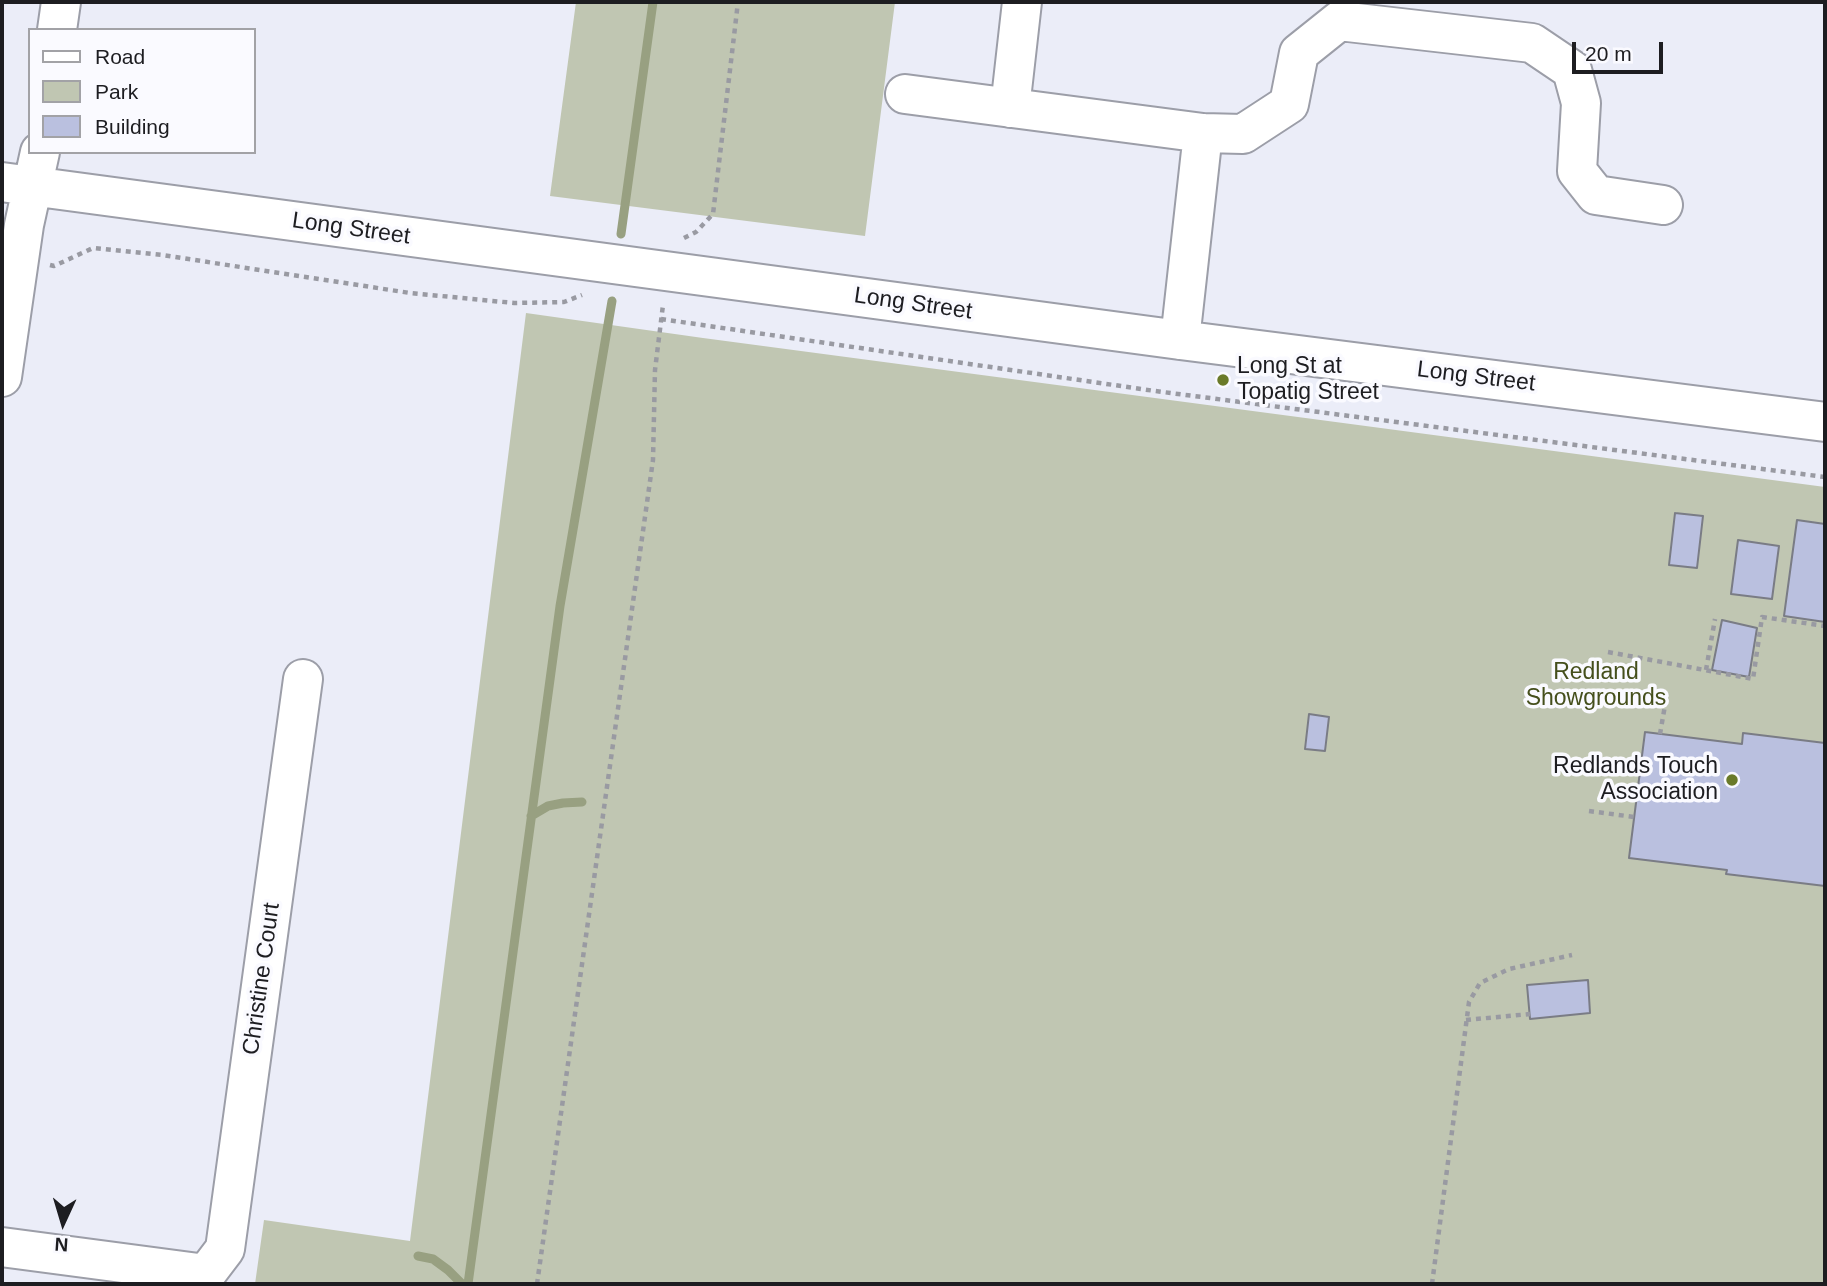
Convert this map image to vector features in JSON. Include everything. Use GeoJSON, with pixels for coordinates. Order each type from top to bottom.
{"type":"FeatureCollection","features":[{"type":"Feature","properties":{"kind":"street"},"geometry":{"type":"LineString","coordinates":[[57,28],[61,2]]}},
{"type":"Feature","properties":{"kind":"street"},"geometry":{"type":"LineString","coordinates":[[1010,108],[1022,2]]}},
{"type":"Feature","properties":{"kind":"street"},"geometry":{"type":"LineString","coordinates":[[905,94],[1203,133],[1242,134],[1289,104],[1299,53],[1339,21],[1532,43],[1572,70],[1581,103],[1577,171],[1596,195],[1662,205]]}},
{"type":"Feature","properties":{"kind":"street"},"geometry":{"type":"LineString","coordinates":[[1180,340],[1203,133]]}},
{"type":"Feature","properties":{"kind":"street"},"geometry":{"type":"LineString","coordinates":[[2,377],[19,257],[24,173]]}},
{"type":"Feature","properties":{"kind":"street","name":"Long Street"},"geometry":{"type":"LineString","coordinates":[[24,173],[1180,340],[1825,422]]}},
{"type":"Feature","properties":{"kind":"street","name":"Christine Court"},"geometry":{"type":"LineString","coordinates":[[2,1247],[206,1273],[225,1249],[303,679]]}},
{"type":"Feature","properties":{"kind":"path"},"geometry":{"type":"LineString","coordinates":[[679,241],[696,232],[713,214],[738,2]]}},
{"type":"Feature","properties":{"kind":"path"},"geometry":{"type":"LineString","coordinates":[[19,257],[54,266],[93,248],[162,255],[410,293],[514,303],[564,302],[585,293]]}},
{"type":"Feature","properties":{"kind":"path"},"geometry":{"type":"LineString","coordinates":[[537,1284],[653,460],[655,370],[664,296]]}},
{"type":"Feature","properties":{"kind":"path"},"geometry":{"type":"LineString","coordinates":[[661,319],[1156,391],[1825,477]]}},
{"type":"Feature","properties":{"kind":"path"},"geometry":{"type":"LineString","coordinates":[[1608,652],[1753,679],[1762,617],[1825,626]]}},
{"type":"Feature","properties":{"kind":"path"},"geometry":{"type":"LineString","coordinates":[[1706,670],[1715,619]]}},
{"type":"Feature","properties":{"kind":"path"},"geometry":{"type":"LineString","coordinates":[[1660,734],[1667,694]]}},
{"type":"Feature","properties":{"kind":"path"},"geometry":{"type":"LineString","coordinates":[[1589,811],[1634,817]]}},
{"type":"Feature","properties":{"kind":"path"},"geometry":{"type":"LineString","coordinates":[[1432,1284],[1469,1002],[1480,983],[1509,969],[1572,955]]}},
{"type":"Feature","properties":{"kind":"path"},"geometry":{"type":"LineString","coordinates":[[1466,1020],[1530,1014]]}},
{"type":"Feature","properties":{"kind":"green space"},"geometry":{"type":"Polygon","coordinates":[[[576,2],[895,2],[865,236],[550,196],[576,2]]]}},
{"type":"Feature","properties":{"kind":"green space","name":"Redland Showgrounds"},"geometry":{"type":"Polygon","coordinates":[[[526,313],[1825,487],[1825,1284],[255,1284],[264,1220],[410,1241],[526,313]]]}},
{"type":"Feature","properties":{"kind":"building"},"geometry":{"type":"Polygon","coordinates":[[[1675,513],[1703,516],[1697,568],[1669,565],[1675,513]]]}},
{"type":"Feature","properties":{"kind":"building"},"geometry":{"type":"Polygon","coordinates":[[[1797,520],[1825,524],[1825,622],[1784,616],[1797,520]]]}},
{"type":"Feature","properties":{"kind":"building"},"geometry":{"type":"Polygon","coordinates":[[[1738,540],[1779,546],[1772,599],[1731,594],[1738,540]]]}},
{"type":"Feature","properties":{"kind":"building"},"geometry":{"type":"Polygon","coordinates":[[[1722,620],[1757,628],[1749,677],[1712,670],[1722,620]]]}},
{"type":"Feature","properties":{"kind":"building"},"geometry":{"type":"Polygon","coordinates":[[[1309,714],[1329,717],[1325,751],[1305,749],[1309,714]]]}},
{"type":"Feature","properties":{"kind":"building","name":"Redlands Touch Association"},"geometry":{"type":"Polygon","coordinates":[[[1645,732],[1742,744],[1743,733],[1825,743],[1825,886],[1726,874],[1727,870],[1629,858],[1645,732]]]}},
{"type":"Feature","properties":{"kind":"building"},"geometry":{"type":"Polygon","coordinates":[[[1588,980],[1590,1013],[1530,1019],[1527,985],[1588,980]]]}},
{"type":"Feature","properties":{"kind":"waterway"},"geometry":{"type":"LineString","coordinates":[[621,234],[653,2]]}},
{"type":"Feature","properties":{"kind":"waterway"},"geometry":{"type":"LineString","coordinates":[[468,1284],[560,606],[612,301]]}},
{"type":"Feature","properties":{"kind":"waterway"},"geometry":{"type":"LineString","coordinates":[[531,816],[548,806],[582,802]]}},
{"type":"Feature","properties":{"kind":"waterway"},"geometry":{"type":"LineString","coordinates":[[418,1256],[433,1259],[462,1284]]}},
{"type":"Feature","properties":{"kind":"place","name":"Long St at Topatig Street"},"geometry":{"type":"Point","coordinates":[1223,380]}},
{"type":"Feature","properties":{"kind":"place","name":"Redlands Touch Association"},"geometry":{"type":"Point","coordinates":[1732,780]}}]}
